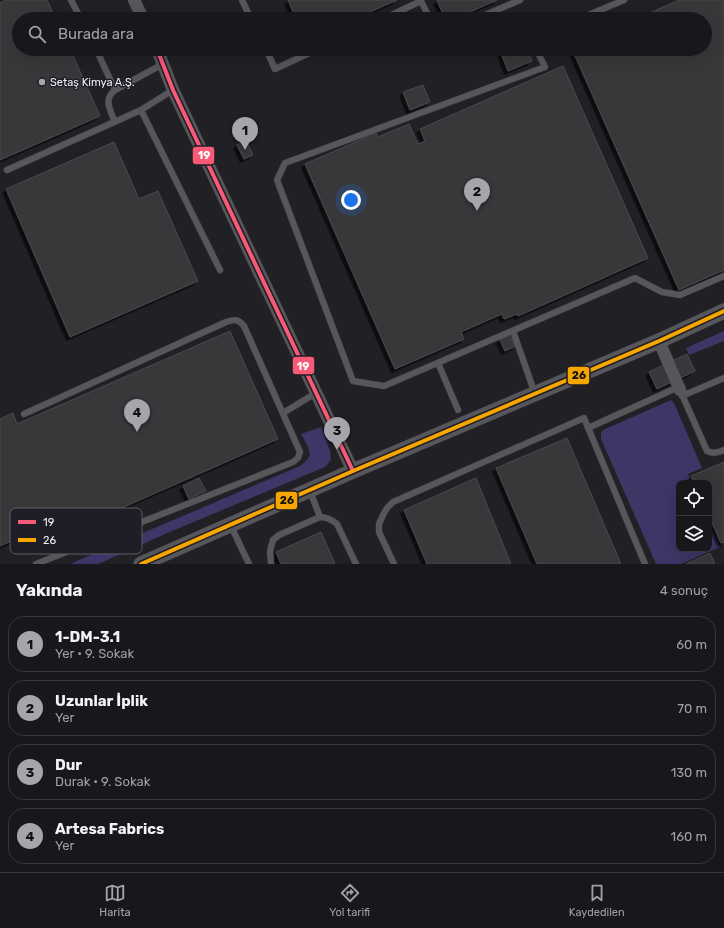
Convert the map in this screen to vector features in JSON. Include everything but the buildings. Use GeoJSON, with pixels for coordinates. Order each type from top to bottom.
{"type":"FeatureCollection","features":[{"type":"Feature","properties":{"kind":"street"},"geometry":{"type":"LineString","coordinates":[[134,0],[140,12]]}},
{"type":"Feature","properties":{"kind":"street"},"geometry":{"type":"LineString","coordinates":[[160,56],[174,90],[353,472]]}},
{"type":"Feature","properties":{"kind":"street"},"geometry":{"type":"LineString","coordinates":[[141,564],[659,341],[724,311]]}},
{"type":"Feature","properties":{"kind":"street"},"geometry":{"type":"LineString","coordinates":[[659,341],[681,393]]}},
{"type":"Feature","properties":{"kind":"lane"},"geometry":{"type":"LineString","coordinates":[[71,0],[77,12]]}},
{"type":"Feature","properties":{"kind":"lane"},"geometry":{"type":"LineString","coordinates":[[242,0],[248,12]]}},
{"type":"Feature","properties":{"kind":"lane"},"geometry":{"type":"LineString","coordinates":[[492,12],[520,0]]}},
{"type":"Feature","properties":{"kind":"lane"},"geometry":{"type":"LineString","coordinates":[[596,12],[624,0]]}},
{"type":"Feature","properties":{"kind":"lane"},"geometry":{"type":"LineString","coordinates":[[398,12],[421,1],[426,12]]}},
{"type":"Feature","properties":{"kind":"lane"},"geometry":{"type":"LineString","coordinates":[[99,56],[115,90]]}},
{"type":"Feature","properties":{"kind":"lane"},"geometry":{"type":"LineString","coordinates":[[269,56],[275,69],[303,56]]}},
{"type":"Feature","properties":{"kind":"lane"},"geometry":{"type":"LineString","coordinates":[[540,56],[545,67],[285,163],[277,180],[353,381],[384,386],[635,278],[662,292],[680,295],[724,276]]}},
{"type":"Feature","properties":{"kind":"lane"},"geometry":{"type":"LineString","coordinates":[[115,122],[108,104],[111,94],[115,90],[163,64]]}},
{"type":"Feature","properties":{"kind":"lane"},"geometry":{"type":"LineString","coordinates":[[7,170],[141,110],[174,90]]}},
{"type":"Feature","properties":{"kind":"lane"},"geometry":{"type":"LineString","coordinates":[[141,110],[220,270]]}},
{"type":"Feature","properties":{"kind":"lane"},"geometry":{"type":"LineString","coordinates":[[24,414],[226,322],[235,320],[240,322],[244,326],[300,452],[298,458],[293,462],[142,522]]}},
{"type":"Feature","properties":{"kind":"lane"},"geometry":{"type":"LineString","coordinates":[[513,330],[535,394]]}},
{"type":"Feature","properties":{"kind":"lane"},"geometry":{"type":"LineString","coordinates":[[438,363],[458,410]]}},
{"type":"Feature","properties":{"kind":"lane"},"geometry":{"type":"LineString","coordinates":[[681,393],[724,378]]}},
{"type":"Feature","properties":{"kind":"lane"},"geometry":{"type":"LineString","coordinates":[[588,428],[674,389],[681,393],[707,451],[717,453],[724,450]]}},
{"type":"Feature","properties":{"kind":"lane"},"geometry":{"type":"LineString","coordinates":[[283,413],[316,393]]}},
{"type":"Feature","properties":{"kind":"lane"},"geometry":{"type":"LineString","coordinates":[[394,564],[379,532],[379,524],[382,515],[393,502],[584,418],[645,564]]}},
{"type":"Feature","properties":{"kind":"lane"},"geometry":{"type":"LineString","coordinates":[[310,491],[320,517]]}},
{"type":"Feature","properties":{"kind":"lane"},"geometry":{"type":"LineString","coordinates":[[271,564],[270,552],[273,540],[279,535],[320,517],[326,517],[337,524],[356,564]]}},
{"type":"Feature","properties":{"kind":"lane"},"geometry":{"type":"LineString","coordinates":[[231,526],[249,564]]}},
{"type":"Feature","properties":{"kind":"lane"},"geometry":{"type":"LineString","coordinates":[[36,564],[61,554]]}},
{"type":"Feature","properties":{"kind":"shaded area"},"geometry":{"type":"Polygon","coordinates":[[[724,331],[724,341],[689,355],[686,348],[724,331]]]}},
{"type":"Feature","properties":{"kind":"shaded area"},"geometry":{"type":"Polygon","coordinates":[[[671,400],[674,403],[702,468],[688,474],[691,480],[676,480],[676,552],[709,552],[681,564],[656,564],[601,439],[601,433],[603,430],[671,400]]]}},
{"type":"Feature","properties":{"kind":"shaded area"},"geometry":{"type":"Polygon","coordinates":[[[321,427],[330,451],[331,460],[325,467],[142,544],[142,533],[300,466],[310,455],[308,447],[301,434],[321,427]]]}},
{"type":"Feature","properties":{"kind":"shaded area"},"geometry":{"type":"Polygon","coordinates":[[[712,529],[720,547],[712,550],[712,529]]]}},
{"type":"Feature","properties":{"kind":"shaded area"},"geometry":{"type":"Polygon","coordinates":[[[93,554],[120,554],[98,564],[70,564],[93,554]]]}},
{"type":"Feature","properties":{"kind":"transit line","name":"19"},"geometry":{"type":"LineString","coordinates":[[160,56],[173,90],[353,471]]}},
{"type":"Feature","properties":{"kind":"transit line","name":"26"},"geometry":{"type":"LineString","coordinates":[[141,564],[353,471],[659,341],[724,311]]}},
{"type":"Feature","properties":{"kind":"place","name":"Setaş Kimya A.Ş."},"geometry":{"type":"Point","coordinates":[42,82]}},
{"type":"Feature","properties":{"kind":"place","name":"1-DM-3.1"},"geometry":{"type":"Point","coordinates":[245,150]}},
{"type":"Feature","properties":{"kind":"place","name":"Uzunlar İplik"},"geometry":{"type":"Point","coordinates":[477,211]}},
{"type":"Feature","properties":{"kind":"place","name":"Artesa Fabrics"},"geometry":{"type":"Point","coordinates":[137,432]}},
{"type":"Feature","properties":{"kind":"place","name":"Dur"},"geometry":{"type":"Point","coordinates":[337,450]}}]}
